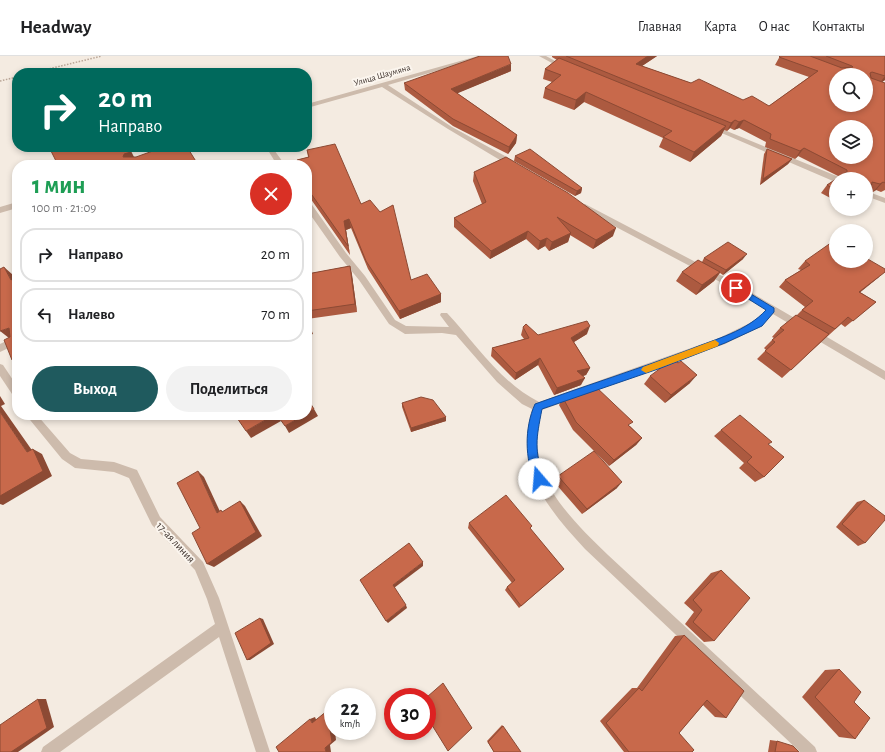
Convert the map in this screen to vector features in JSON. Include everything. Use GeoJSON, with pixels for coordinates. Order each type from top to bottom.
{"type":"FeatureCollection","features":[{"type":"Feature","properties":{"kind":"street","name":"Улица Шаумяна"},"geometry":{"type":"LineString","coordinates":[[312,105],[485,56]]}},
{"type":"Feature","properties":{"kind":"street"},"geometry":{"type":"LineString","coordinates":[[542,56],[572,70]]}},
{"type":"Feature","properties":{"kind":"street"},"geometry":{"type":"LineString","coordinates":[[384,85],[444,125],[520,169]]}},
{"type":"Feature","properties":{"kind":"street"},"geometry":{"type":"LineString","coordinates":[[704,124],[829,176]]}},
{"type":"Feature","properties":{"kind":"street"},"geometry":{"type":"LineString","coordinates":[[873,196],[885,201]]}},
{"type":"Feature","properties":{"kind":"street"},"geometry":{"type":"LineString","coordinates":[[575,202],[725,281],[885,376]]}},
{"type":"Feature","properties":{"kind":"street"},"geometry":{"type":"LineString","coordinates":[[0,210],[12,206]]}},
{"type":"Feature","properties":{"kind":"street"},"geometry":{"type":"LineString","coordinates":[[312,211],[343,255],[362,278],[392,322],[405,330],[442,329],[460,332]]}},
{"type":"Feature","properties":{"kind":"street"},"geometry":{"type":"LineString","coordinates":[[444,315],[507,384],[528,403],[538,407],[602,386],[722,341],[759,323],[772,310]]}},
{"type":"Feature","properties":{"kind":"street"},"geometry":{"type":"LineString","coordinates":[[0,348],[12,342]]}},
{"type":"Feature","properties":{"kind":"street"},"geometry":{"type":"LineString","coordinates":[[0,368],[12,386]]}},
{"type":"Feature","properties":{"kind":"street"},"geometry":{"type":"LineString","coordinates":[[538,407],[532,436],[532,457],[539,479],[555,507],[629,583],[810,752]]}},
{"type":"Feature","properties":{"kind":"street","name":"17-ая линия"},"geometry":{"type":"LineString","coordinates":[[35,420],[66,456],[79,464],[114,467],[133,474],[156,521],[199,566],[222,627],[263,752]]}},
{"type":"Feature","properties":{"kind":"street"},"geometry":{"type":"LineString","coordinates":[[48,752],[222,627]]}},
{"type":"Feature","properties":{"kind":"path"},"geometry":{"type":"LineString","coordinates":[[53,68],[102,56]]}},
{"type":"Feature","properties":{"kind":"path"},"geometry":{"type":"LineString","coordinates":[[0,81],[12,78]]}},
{"type":"Feature","properties":{"kind":"building"},"geometry":{"type":"Polygon","coordinates":[[[480,56],[508,56],[511,64],[451,89],[517,135],[509,147],[453,119],[404,83],[480,56]]]}},
{"type":"Feature","properties":{"kind":"building"},"geometry":{"type":"Polygon","coordinates":[[[566,56],[648,56],[636,64],[691,83],[699,79],[743,100],[752,96],[769,106],[818,71],[779,57],[810,56],[842,68],[829,68],[829,112],[873,112],[873,79],[885,83],[885,183],[883,182],[880,184],[873,182],[873,172],[847,172],[847,170],[835,164],[873,164],[873,120],[829,120],[829,161],[804,148],[800,151],[770,139],[771,134],[744,120],[739,122],[735,120],[731,123],[566,56]]]}},
{"type":"Feature","properties":{"kind":"building"},"geometry":{"type":"Polygon","coordinates":[[[826,56],[885,56],[885,76],[873,72],[873,68],[842,68],[853,67],[826,56]]]}},
{"type":"Feature","properties":{"kind":"building"},"geometry":{"type":"Polygon","coordinates":[[[559,58],[726,126],[694,152],[663,137],[672,131],[586,92],[576,100],[545,88],[561,75],[545,69],[559,58]]]}},
{"type":"Feature","properties":{"kind":"building"},"geometry":{"type":"Polygon","coordinates":[[[335,144],[361,204],[370,200],[380,212],[393,205],[411,280],[427,274],[441,294],[399,311],[366,261],[349,219],[344,221],[348,246],[312,195],[312,160],[297,160],[309,157],[308,152],[312,152],[312,149],[335,144]]]}},
{"type":"Feature","properties":{"kind":"building"},"geometry":{"type":"Polygon","coordinates":[[[530,149],[582,188],[577,191],[515,156],[530,149]]]}},
{"type":"Feature","properties":{"kind":"building"},"geometry":{"type":"Polygon","coordinates":[[[767,149],[792,159],[763,179],[767,149]]]}},
{"type":"Feature","properties":{"kind":"building"},"geometry":{"type":"Polygon","coordinates":[[[52,152],[131,152],[124,154],[123,157],[136,157],[150,152],[190,152],[195,160],[56,160],[52,152]]]}},
{"type":"Feature","properties":{"kind":"building"},"geometry":{"type":"Polygon","coordinates":[[[506,157],[568,193],[616,228],[596,240],[557,217],[571,233],[552,242],[547,238],[540,241],[528,231],[491,251],[454,218],[486,202],[474,172],[506,157]]]}},
{"type":"Feature","properties":{"kind":"building"},"geometry":{"type":"Polygon","coordinates":[[[728,242],[747,254],[726,270],[704,258],[728,242]]]}},
{"type":"Feature","properties":{"kind":"building"},"geometry":{"type":"Polygon","coordinates":[[[829,244],[829,268],[873,268],[873,262],[885,269],[885,272],[859,292],[876,302],[853,321],[848,317],[835,329],[802,310],[813,301],[785,280],[810,265],[805,261],[829,244]]]}},
{"type":"Feature","properties":{"kind":"building"},"geometry":{"type":"Polygon","coordinates":[[[698,260],[720,272],[702,285],[682,272],[698,260]]]}},
{"type":"Feature","properties":{"kind":"building"},"geometry":{"type":"Polygon","coordinates":[[[350,266],[355,304],[312,310],[312,273],[350,266]]]}},
{"type":"Feature","properties":{"kind":"building"},"geometry":{"type":"Polygon","coordinates":[[[4,267],[11,280],[12,279],[12,360],[4,340],[10,337],[9,328],[0,331],[0,269],[4,267]]]}},
{"type":"Feature","properties":{"kind":"building"},"geometry":{"type":"Polygon","coordinates":[[[796,315],[829,334],[791,370],[765,351],[775,342],[772,340],[784,330],[780,328],[796,315]]]}},
{"type":"Feature","properties":{"kind":"building"},"geometry":{"type":"Polygon","coordinates":[[[587,321],[590,326],[571,338],[590,368],[577,371],[585,378],[557,388],[540,358],[516,373],[492,348],[529,338],[523,327],[526,324],[538,335],[587,321]]]}},
{"type":"Feature","properties":{"kind":"building"},"geometry":{"type":"Polygon","coordinates":[[[673,359],[678,363],[681,361],[697,375],[671,395],[650,376],[673,359]]]}},
{"type":"Feature","properties":{"kind":"building"},"geometry":{"type":"Polygon","coordinates":[[[595,386],[633,422],[628,425],[642,438],[614,460],[576,422],[563,398],[595,386]]]}},
{"type":"Feature","properties":{"kind":"building"},"geometry":{"type":"Polygon","coordinates":[[[421,397],[433,400],[446,417],[411,428],[402,403],[421,397]]]}},
{"type":"Feature","properties":{"kind":"building"},"geometry":{"type":"Polygon","coordinates":[[[0,412],[27,452],[33,449],[43,471],[0,496],[0,412]]]}},
{"type":"Feature","properties":{"kind":"building"},"geometry":{"type":"Polygon","coordinates":[[[740,415],[772,442],[768,444],[784,457],[764,477],[747,462],[752,457],[721,430],[740,415]]]}},
{"type":"Feature","properties":{"kind":"building"},"geometry":{"type":"Polygon","coordinates":[[[238,420],[265,420],[246,431],[238,420]]]}},
{"type":"Feature","properties":{"kind":"building"},"geometry":{"type":"Polygon","coordinates":[[[281,420],[295,420],[285,426],[281,420]]]}},
{"type":"Feature","properties":{"kind":"building"},"geometry":{"type":"Polygon","coordinates":[[[594,451],[622,482],[587,509],[558,476],[594,451]]]}},
{"type":"Feature","properties":{"kind":"building"},"geometry":{"type":"Polygon","coordinates":[[[198,471],[217,513],[221,510],[222,512],[240,501],[256,532],[207,564],[192,533],[200,528],[177,483],[198,471]]]}},
{"type":"Feature","properties":{"kind":"building"},"geometry":{"type":"Polygon","coordinates":[[[506,495],[532,526],[530,528],[564,569],[521,606],[507,587],[515,580],[469,523],[506,495]]]}},
{"type":"Feature","properties":{"kind":"building"},"geometry":{"type":"Polygon","coordinates":[[[864,500],[885,516],[885,520],[865,543],[842,524],[864,500]]]}},
{"type":"Feature","properties":{"kind":"building"},"geometry":{"type":"Polygon","coordinates":[[[409,543],[423,562],[393,585],[406,605],[386,621],[360,580],[409,543]]]}},
{"type":"Feature","properties":{"kind":"building"},"geometry":{"type":"Polygon","coordinates":[[[721,570],[750,598],[714,641],[693,622],[702,610],[693,600],[721,570]]]}},
{"type":"Feature","properties":{"kind":"building"},"geometry":{"type":"Polygon","coordinates":[[[260,618],[271,643],[247,660],[235,633],[260,618]]]}},
{"type":"Feature","properties":{"kind":"building"},"geometry":{"type":"Polygon","coordinates":[[[684,635],[744,691],[726,718],[707,700],[679,733],[694,750],[692,752],[629,752],[606,723],[639,688],[642,691],[684,635]]]}},
{"type":"Feature","properties":{"kind":"building"},"geometry":{"type":"Polygon","coordinates":[[[839,669],[861,692],[854,702],[870,718],[855,739],[815,697],[839,669]]]}},
{"type":"Feature","properties":{"kind":"building"},"geometry":{"type":"Polygon","coordinates":[[[443,683],[472,728],[448,751],[436,732],[436,689],[443,683]]]}},
{"type":"Feature","properties":{"kind":"building"},"geometry":{"type":"Polygon","coordinates":[[[38,699],[47,728],[11,752],[0,752],[0,725],[38,699]]]}},
{"type":"Feature","properties":{"kind":"building"},"geometry":{"type":"Polygon","coordinates":[[[324,713],[324,740],[332,740],[332,742],[325,748],[326,752],[279,752],[276,747],[310,719],[312,723],[324,713]]]}},
{"type":"Feature","properties":{"kind":"building"},"geometry":{"type":"Polygon","coordinates":[[[503,726],[521,752],[494,752],[488,742],[503,726]]]}},
{"type":"Feature","properties":{"kind":"building"},"geometry":{"type":"Polygon","coordinates":[[[777,741],[793,746],[799,752],[775,752],[777,741]]]}},
{"type":"Feature","properties":{"kind":"slow traffic"},"geometry":{"type":"LineString","coordinates":[[646,370],[715,343]]}},
{"type":"Feature","properties":{"kind":"route"},"geometry":{"type":"LineString","coordinates":[[539,479],[532,457],[532,436],[538,407],[587,391],[722,341],[759,323],[772,310],[736,288]]}}]}
